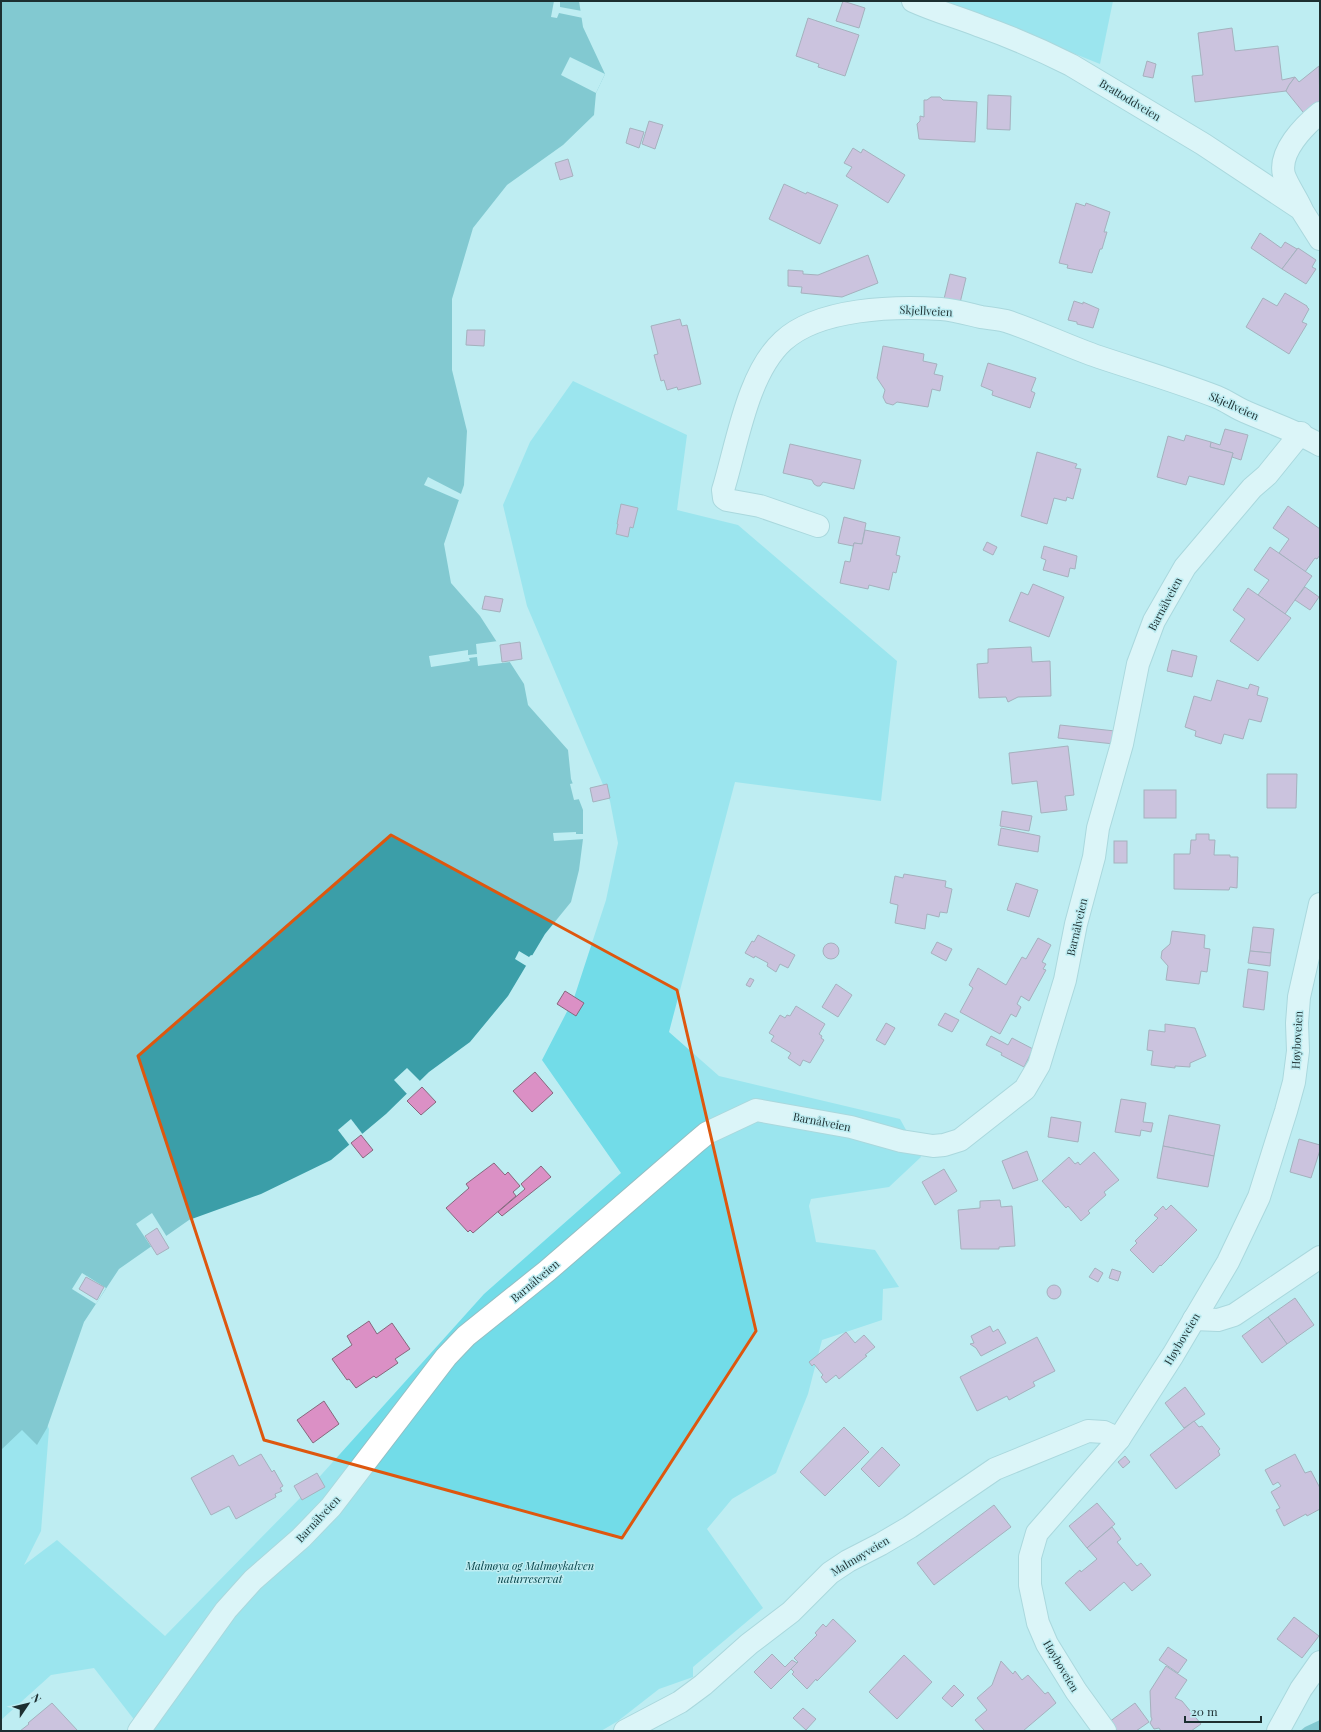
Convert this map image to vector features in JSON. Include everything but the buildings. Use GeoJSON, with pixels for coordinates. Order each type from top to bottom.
{"type":"FeatureCollection","features":[{"type":"Feature","properties":{"kind":"street","name":"Brattoddveien"},"geometry":{"type":"LineString","coordinates":[[913,1],[1000,34],[1049,54],[1071,65],[1203,144],[1301,209],[1320,240]]}},
{"type":"Feature","properties":{"kind":"street"},"geometry":{"type":"LineString","coordinates":[[1301,209],[1284,174],[1283,160],[1289,146],[1320,114]]}},
{"type":"Feature","properties":{"kind":"street","name":"Skjellveien"},"geometry":{"type":"LineString","coordinates":[[818,526],[760,506],[727,500],[724,498],[723,490],[738,436],[757,379],[769,357],[781,343],[800,329],[828,318],[857,312],[908,308],[943,309],[1005,321],[1098,357],[1154,374],[1219,398],[1245,412],[1300,433],[1320,444]]}},
{"type":"Feature","properties":{"kind":"street","name":"Barnålveien"},"geometry":{"type":"LineString","coordinates":[[139,1731],[226,1610],[253,1580],[301,1538],[331,1507],[446,1357],[466,1336],[547,1271],[707,1133],[756,1110],[851,1128],[921,1145],[944,1145],[960,1140],[1025,1089],[1039,1065],[1065,980],[1076,924],[1094,857],[1098,828],[1122,744],[1138,664],[1154,621],[1185,567],[1248,493],[1267,475],[1300,433]]}},
{"type":"Feature","properties":{"kind":"street","name":"Høyboveien"},"geometry":{"type":"LineString","coordinates":[[1106,1731],[1076,1692],[1047,1644],[1038,1622],[1030,1584],[1030,1557],[1037,1533],[1120,1440],[1228,1262],[1253,1209],[1286,1111],[1294,1082],[1298,1051],[1297,1023],[1299,997],[1320,904]]}},
{"type":"Feature","properties":{"kind":"street"},"geometry":{"type":"LineString","coordinates":[[1194,1318],[1218,1320],[1234,1315],[1320,1257]]}},
{"type":"Feature","properties":{"kind":"street","name":"Malmøyveien"},"geometry":{"type":"LineString","coordinates":[[625,1731],[680,1702],[703,1685],[749,1644],[791,1612],[830,1573],[848,1561],[910,1527],[995,1470],[1088,1431],[1104,1432],[1120,1440]]}},
{"type":"Feature","properties":{"kind":"street"},"geometry":{"type":"LineString","coordinates":[[1278,1731],[1301,1689],[1320,1662]]}},
{"type":"Feature","properties":{"kind":"highlighted area"},"geometry":{"type":"Polygon","coordinates":[[[391,835],[677,990],[756,1331],[622,1538],[264,1440],[138,1056],[391,835]]]}},
{"type":"Feature","properties":{"kind":"green space"},"geometry":{"type":"Polygon","coordinates":[[[943,1],[1113,1],[1100,64],[943,1]]]}},
{"type":"Feature","properties":{"kind":"green space","name":"Malmøya og Malmøykalven naturreservat"},"geometry":{"type":"Polygon","coordinates":[[[573,381],[687,435],[677,510],[738,525],[897,661],[881,801],[735,782],[669,1032],[719,1076],[900,1119],[921,1157],[889,1187],[811,1199],[809,1206],[816,1242],[875,1250],[899,1287],[883,1289],[882,1320],[822,1340],[808,1394],[776,1473],[732,1499],[707,1529],[763,1608],[693,1667],[693,1677],[659,1689],[618,1721],[601,1731],[143,1731],[94,1668],[51,1675],[1,1720],[1,1333],[49,1429],[41,1531],[24,1565],[57,1540],[165,1636],[304,1494],[484,1294],[621,1173],[542,1060],[574,998],[606,900],[618,843],[610,801],[527,606],[503,505],[530,442],[573,381]]]}},
{"type":"Feature","properties":{"kind":"shaded area"},"geometry":{"type":"Polygon","coordinates":[[[1,1],[579,1],[583,27],[605,74],[596,93],[594,115],[563,145],[507,185],[473,228],[452,299],[452,370],[467,431],[464,485],[444,544],[451,583],[480,616],[524,684],[528,705],[568,750],[571,779],[583,810],[583,839],[579,870],[571,902],[545,934],[508,996],[470,1042],[429,1072],[386,1114],[331,1160],[261,1194],[189,1220],[119,1269],[84,1322],[47,1428],[37,1445],[22,1430],[1,1450],[1,1]]]}},
{"type":"Feature","properties":{"kind":"shaded area"},"geometry":{"type":"Polygon","coordinates":[[[1320,1720],[1320,1731],[1300,1731],[1305,1727],[1320,1720]]]}},
{"type":"Feature","properties":{"kind":"pier"},"geometry":{"type":"Polygon","coordinates":[[[554,1],[560,1],[560,7],[582,11],[583,18],[559,13],[557,18],[551,17],[554,1]]]}},
{"type":"Feature","properties":{"kind":"pier"},"geometry":{"type":"Polygon","coordinates":[[[570,57],[605,74],[596,93],[561,75],[570,57]]]}},
{"type":"Feature","properties":{"kind":"pier"},"geometry":{"type":"Polygon","coordinates":[[[428,477],[463,495],[461,501],[424,485],[428,477]]]}},
{"type":"Feature","properties":{"kind":"pier"},"geometry":{"type":"Polygon","coordinates":[[[498,641],[510,662],[478,666],[477,657],[469,658],[470,661],[431,667],[429,656],[468,650],[468,655],[477,654],[476,644],[498,641]]]}},
{"type":"Feature","properties":{"kind":"pier"},"geometry":{"type":"Polygon","coordinates":[[[574,783],[580,799],[574,800],[570,784],[574,783]]]}},
{"type":"Feature","properties":{"kind":"pier"},"geometry":{"type":"Polygon","coordinates":[[[576,832],[576,834],[585,834],[585,839],[554,841],[553,833],[576,832]]]}},
{"type":"Feature","properties":{"kind":"pier"},"geometry":{"type":"Polygon","coordinates":[[[519,951],[529,957],[531,955],[534,956],[528,967],[515,959],[519,951]]]}},
{"type":"Feature","properties":{"kind":"pier"},"geometry":{"type":"Polygon","coordinates":[[[407,1068],[421,1082],[408,1095],[394,1080],[407,1068]]]}},
{"type":"Feature","properties":{"kind":"pier"},"geometry":{"type":"Polygon","coordinates":[[[351,1119],[364,1136],[351,1147],[338,1130],[351,1119]]]}},
{"type":"Feature","properties":{"kind":"pier"},"geometry":{"type":"Polygon","coordinates":[[[152,1213],[167,1237],[152,1248],[136,1224],[152,1213]]]}},
{"type":"Feature","properties":{"kind":"pier"},"geometry":{"type":"Polygon","coordinates":[[[82,1273],[106,1288],[96,1304],[72,1289],[82,1273]]]}}]}
